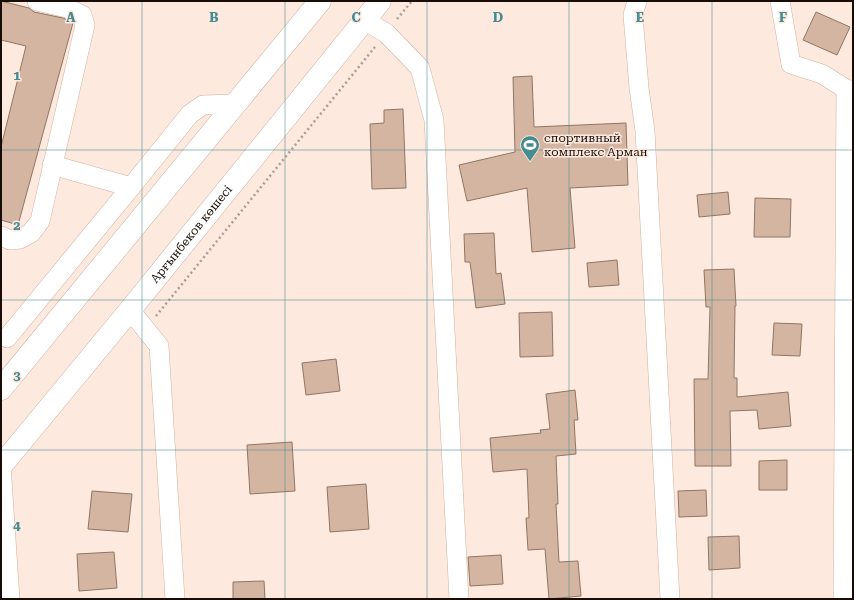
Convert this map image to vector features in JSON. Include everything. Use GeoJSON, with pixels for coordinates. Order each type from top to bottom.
{"type":"FeatureCollection","features":[{"type":"Feature","properties":{"kind":"main road"},"geometry":{"type":"LineString","coordinates":[[1,389],[320,1]]}},
{"type":"Feature","properties":{"kind":"main road","name":"Арғынбеков көшесі"},"geometry":{"type":"LineString","coordinates":[[1,466],[130,310],[380,1]]}},
{"type":"Feature","properties":{"kind":"street"},"geometry":{"type":"LineString","coordinates":[[1,236],[10,240],[20,239],[31,233],[40,221],[85,25],[82,16],[67,8],[37,1]]}},
{"type":"Feature","properties":{"kind":"street"},"geometry":{"type":"LineString","coordinates":[[637,1],[633,14],[639,88],[645,131],[670,599]]}},
{"type":"Feature","properties":{"kind":"street"},"geometry":{"type":"LineString","coordinates":[[780,1],[791,64],[822,74],[849,90],[843,599]]}},
{"type":"Feature","properties":{"kind":"street"},"geometry":{"type":"LineString","coordinates":[[364,20],[386,33],[420,68],[434,120],[459,599]]}},
{"type":"Feature","properties":{"kind":"street"},"geometry":{"type":"LineString","coordinates":[[3,338],[131,187],[190,114],[203,105],[235,104]]}},
{"type":"Feature","properties":{"kind":"street"},"geometry":{"type":"LineString","coordinates":[[52,165],[131,187]]}},
{"type":"Feature","properties":{"kind":"street"},"geometry":{"type":"LineString","coordinates":[[130,310],[158,346],[174,599]]}},
{"type":"Feature","properties":{"kind":"street"},"geometry":{"type":"LineString","coordinates":[[1,466],[3,530],[10,599]]}},
{"type":"Feature","properties":{"kind":"path"},"geometry":{"type":"LineString","coordinates":[[145,330],[412,1]]}},
{"type":"Feature","properties":{"kind":"building"},"geometry":{"type":"Polygon","coordinates":[[[1,1],[29,8],[34,12],[63,18],[73,23],[18,225],[1,220],[1,147],[26,46],[1,40],[1,1]]]}},
{"type":"Feature","properties":{"kind":"building"},"geometry":{"type":"Polygon","coordinates":[[[816,12],[850,27],[837,55],[803,40],[816,12]]]}},
{"type":"Feature","properties":{"kind":"building"},"geometry":{"type":"Polygon","coordinates":[[[532,76],[534,127],[626,123],[628,185],[570,188],[575,248],[532,252],[527,188],[467,201],[459,165],[515,152],[513,77],[532,76]]]}},
{"type":"Feature","properties":{"kind":"building"},"geometry":{"type":"Polygon","coordinates":[[[403,109],[406,188],[372,189],[370,124],[384,123],[384,110],[403,109]]]}},
{"type":"Feature","properties":{"kind":"building"},"geometry":{"type":"Polygon","coordinates":[[[728,192],[730,214],[699,217],[697,195],[728,192]]]}},
{"type":"Feature","properties":{"kind":"building"},"geometry":{"type":"Polygon","coordinates":[[[755,198],[791,199],[790,237],[754,237],[755,198]]]}},
{"type":"Feature","properties":{"kind":"building"},"geometry":{"type":"Polygon","coordinates":[[[494,233],[496,274],[501,273],[505,304],[476,308],[470,262],[465,262],[464,234],[494,233]]]}},
{"type":"Feature","properties":{"kind":"building"},"geometry":{"type":"Polygon","coordinates":[[[617,260],[619,285],[589,287],[587,263],[617,260]]]}},
{"type":"Feature","properties":{"kind":"building"},"geometry":{"type":"Polygon","coordinates":[[[734,269],[736,306],[734,378],[737,378],[737,397],[788,392],[791,426],[759,429],[757,410],[730,411],[731,466],[695,466],[694,379],[708,379],[710,307],[706,307],[704,270],[734,269]]]}},
{"type":"Feature","properties":{"kind":"building"},"geometry":{"type":"Polygon","coordinates":[[[552,312],[553,356],[520,357],[519,313],[552,312]]]}},
{"type":"Feature","properties":{"kind":"building"},"geometry":{"type":"Polygon","coordinates":[[[774,323],[802,324],[800,356],[772,355],[774,323]]]}},
{"type":"Feature","properties":{"kind":"building"},"geometry":{"type":"Polygon","coordinates":[[[336,359],[340,391],[306,395],[302,363],[336,359]]]}},
{"type":"Feature","properties":{"kind":"building"},"geometry":{"type":"Polygon","coordinates":[[[575,390],[578,420],[574,420],[576,454],[556,456],[558,504],[556,504],[559,562],[578,561],[581,596],[549,599],[545,549],[528,550],[526,518],[529,518],[527,469],[493,472],[490,438],[541,433],[540,430],[550,429],[546,394],[575,390]]]}},
{"type":"Feature","properties":{"kind":"building"},"geometry":{"type":"Polygon","coordinates":[[[292,442],[295,491],[250,494],[247,445],[292,442]]]}},
{"type":"Feature","properties":{"kind":"building"},"geometry":{"type":"Polygon","coordinates":[[[787,460],[787,490],[759,490],[759,461],[787,460]]]}},
{"type":"Feature","properties":{"kind":"building"},"geometry":{"type":"Polygon","coordinates":[[[366,484],[369,529],[330,532],[327,487],[366,484]]]}},
{"type":"Feature","properties":{"kind":"building"},"geometry":{"type":"Polygon","coordinates":[[[706,490],[707,516],[679,517],[678,491],[706,490]]]}},
{"type":"Feature","properties":{"kind":"building"},"geometry":{"type":"Polygon","coordinates":[[[92,491],[132,494],[128,532],[88,529],[92,491]]]}},
{"type":"Feature","properties":{"kind":"building"},"geometry":{"type":"Polygon","coordinates":[[[739,536],[740,568],[709,570],[708,537],[739,536]]]}},
{"type":"Feature","properties":{"kind":"building"},"geometry":{"type":"Polygon","coordinates":[[[114,552],[117,588],[79,591],[77,554],[114,552]]]}},
{"type":"Feature","properties":{"kind":"building"},"geometry":{"type":"Polygon","coordinates":[[[501,555],[503,584],[470,586],[468,557],[501,555]]]}},
{"type":"Feature","properties":{"kind":"building"},"geometry":{"type":"Polygon","coordinates":[[[264,581],[265,599],[233,599],[233,582],[264,581]]]}},
{"type":"Feature","properties":{"kind":"place","name":"спортивный комплекс Арман"},"geometry":{"type":"Point","coordinates":[530,162]}}]}
